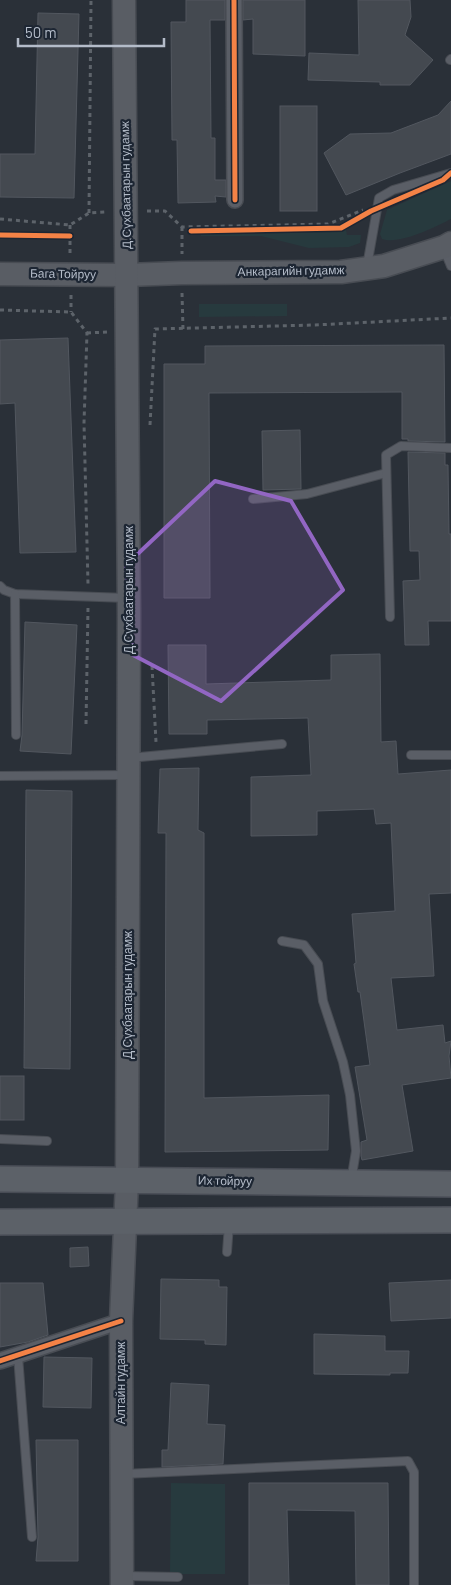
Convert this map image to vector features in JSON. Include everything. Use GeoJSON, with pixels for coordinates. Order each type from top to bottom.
{"type":"FeatureCollection","features":[{"type":"Feature","properties":{"kind":"main road","name":"Д.Сүхбаатарын гудамж"},"geometry":{"type":"LineString","coordinates":[[124,0],[130,598],[127,1180]]}},
{"type":"Feature","properties":{"kind":"main road","name":"Анкарагийн гудамж"},"geometry":{"type":"LineString","coordinates":[[127,276],[182,273],[342,272],[384,266],[449,252]]}},
{"type":"Feature","properties":{"kind":"main road","name":"Бага Тойруу"},"geometry":{"type":"LineString","coordinates":[[0,274],[127,276]]}},
{"type":"Feature","properties":{"kind":"main road","name":"Их тойруу"},"geometry":{"type":"LineString","coordinates":[[0,1179],[451,1184]]}},
{"type":"Feature","properties":{"kind":"main road","name":"Алтайн гудамж"},"geometry":{"type":"LineString","coordinates":[[122,1580],[121,1321],[127,1180]]}},
{"type":"Feature","properties":{"kind":"main road"},"geometry":{"type":"LineString","coordinates":[[0,1222],[124,1223],[451,1220]]}},
{"type":"Feature","properties":{"kind":"street"},"geometry":{"type":"LineString","coordinates":[[234,0],[235,200]]}},
{"type":"Feature","properties":{"kind":"street"},"geometry":{"type":"LineString","coordinates":[[0,1362],[121,1321]]}},
{"type":"Feature","properties":{"kind":"lane"},"geometry":{"type":"LineString","coordinates":[[366,268],[379,198],[393,190],[451,173]]}},
{"type":"Feature","properties":{"kind":"lane"},"geometry":{"type":"LineString","coordinates":[[390,617],[386,455],[401,446],[451,448]]}},
{"type":"Feature","properties":{"kind":"lane"},"geometry":{"type":"LineString","coordinates":[[253,499],[307,494],[386,473]]}},
{"type":"Feature","properties":{"kind":"lane"},"geometry":{"type":"LineString","coordinates":[[0,586],[4,590],[15,594],[130,598]]}},
{"type":"Feature","properties":{"kind":"lane"},"geometry":{"type":"LineString","coordinates":[[15,594],[16,735]]}},
{"type":"Feature","properties":{"kind":"lane"},"geometry":{"type":"LineString","coordinates":[[0,776],[129,766],[282,744]]}},
{"type":"Feature","properties":{"kind":"lane"},"geometry":{"type":"LineString","coordinates":[[411,755],[451,755]]}},
{"type":"Feature","properties":{"kind":"lane"},"geometry":{"type":"LineString","coordinates":[[282,941],[304,945],[318,964],[323,1001],[343,1062],[350,1095],[356,1151],[351,1183]]}},
{"type":"Feature","properties":{"kind":"lane"},"geometry":{"type":"LineString","coordinates":[[0,1139],[47,1141]]}},
{"type":"Feature","properties":{"kind":"lane"},"geometry":{"type":"LineString","coordinates":[[227,1252],[229,1222]]}},
{"type":"Feature","properties":{"kind":"lane"},"geometry":{"type":"LineString","coordinates":[[18,1356],[32,1536]]}},
{"type":"Feature","properties":{"kind":"lane"},"geometry":{"type":"LineString","coordinates":[[121,1474],[408,1461],[414,1472],[414,1585]]}},
{"type":"Feature","properties":{"kind":"lane"},"geometry":{"type":"LineString","coordinates":[[122,1580],[178,1577]]}},
{"type":"Feature","properties":{"kind":"path"},"geometry":{"type":"LineString","coordinates":[[88,213],[91,0]]}},
{"type":"Feature","properties":{"kind":"path"},"geometry":{"type":"LineString","coordinates":[[0,219],[70,225],[88,213],[126,210],[165,211],[182,227],[328,224],[367,208]]}},
{"type":"Feature","properties":{"kind":"path"},"geometry":{"type":"LineString","coordinates":[[356,220],[377,209]]}},
{"type":"Feature","properties":{"kind":"path"},"geometry":{"type":"LineString","coordinates":[[191,232],[333,228]]}},
{"type":"Feature","properties":{"kind":"path"},"geometry":{"type":"LineString","coordinates":[[60,236],[70,236]]}},
{"type":"Feature","properties":{"kind":"path"},"geometry":{"type":"LineString","coordinates":[[0,310],[72,312],[88,333],[84,423],[88,597],[86,724]]}},
{"type":"Feature","properties":{"kind":"path"},"geometry":{"type":"LineString","coordinates":[[150,432],[155,329],[315,325],[451,318]]}},
{"type":"Feature","properties":{"kind":"path"},"geometry":{"type":"LineString","coordinates":[[152,666],[156,750]]}},
{"type":"Feature","properties":{"kind":"highlighted area"},"geometry":{"type":"Polygon","coordinates":[[[215,481],[291,501],[343,590],[221,701],[133,655],[126,565],[215,481]]]}},
{"type":"Feature","properties":{"kind":"green space"},"geometry":{"type":"Polygon","coordinates":[[[451,181],[451,219],[398,240],[382,239],[380,234],[387,210],[451,181]]]}},
{"type":"Feature","properties":{"kind":"green space"},"geometry":{"type":"Polygon","coordinates":[[[346,230],[347,235],[361,235],[360,243],[349,247],[309,248],[261,236],[201,236],[200,232],[346,230]]]}},
{"type":"Feature","properties":{"kind":"green space"},"geometry":{"type":"Polygon","coordinates":[[[199,304],[287,304],[287,316],[199,317],[199,304]]]}},
{"type":"Feature","properties":{"kind":"green space"},"geometry":{"type":"Polygon","coordinates":[[[171,1483],[225,1484],[225,1574],[170,1574],[171,1483]]]}},
{"type":"Feature","properties":{"kind":"building"},"geometry":{"type":"Polygon","coordinates":[[[186,0],[225,0],[225,20],[210,20],[211,138],[215,138],[215,180],[226,180],[226,197],[215,196],[216,202],[178,203],[177,140],[172,140],[171,22],[186,22],[186,0]]]}},
{"type":"Feature","properties":{"kind":"building"},"geometry":{"type":"Polygon","coordinates":[[[243,0],[305,0],[305,56],[253,54],[253,19],[243,20],[243,0]]]}},
{"type":"Feature","properties":{"kind":"building"},"geometry":{"type":"Polygon","coordinates":[[[358,0],[410,0],[411,17],[405,35],[433,60],[410,85],[380,85],[380,82],[308,80],[309,53],[359,55],[358,0]]]}},
{"type":"Feature","properties":{"kind":"building"},"geometry":{"type":"Polygon","coordinates":[[[38,13],[79,14],[74,198],[0,197],[0,154],[35,154],[38,13]]]}},
{"type":"Feature","properties":{"kind":"building"},"geometry":{"type":"Polygon","coordinates":[[[451,101],[451,154],[346,195],[324,153],[350,134],[391,133],[438,115],[451,101]]]}},
{"type":"Feature","properties":{"kind":"building"},"geometry":{"type":"Polygon","coordinates":[[[280,106],[317,106],[317,211],[280,211],[280,106]]]}},
{"type":"Feature","properties":{"kind":"building"},"geometry":{"type":"Polygon","coordinates":[[[68,338],[76,552],[20,553],[15,403],[0,404],[0,340],[68,338]]]}},
{"type":"Feature","properties":{"kind":"building"},"geometry":{"type":"Polygon","coordinates":[[[444,345],[445,442],[408,441],[408,439],[402,439],[402,392],[209,393],[210,598],[164,598],[164,364],[205,364],[205,346],[444,345]]]}},
{"type":"Feature","properties":{"kind":"building"},"geometry":{"type":"Polygon","coordinates":[[[300,430],[301,489],[263,490],[262,431],[300,430]]]}},
{"type":"Feature","properties":{"kind":"building"},"geometry":{"type":"Polygon","coordinates":[[[408,452],[445,453],[445,465],[448,465],[449,534],[451,534],[451,621],[428,621],[429,645],[405,645],[403,581],[420,580],[419,551],[410,551],[408,452]]]}},
{"type":"Feature","properties":{"kind":"building"},"geometry":{"type":"Polygon","coordinates":[[[25,622],[77,625],[71,754],[20,751],[25,622]]]}},
{"type":"Feature","properties":{"kind":"building"},"geometry":{"type":"Polygon","coordinates":[[[168,645],[206,645],[206,684],[331,680],[331,655],[380,654],[381,742],[396,741],[398,774],[451,770],[451,893],[429,894],[434,976],[391,978],[397,1030],[443,1025],[445,1043],[451,1041],[449,1056],[451,1078],[402,1085],[413,1151],[362,1160],[361,1142],[367,1140],[355,1067],[370,1065],[360,992],[358,992],[354,964],[356,963],[352,914],[395,911],[391,823],[376,824],[374,809],[317,811],[317,835],[251,836],[251,777],[311,775],[308,718],[207,720],[207,734],[169,734],[168,645]]]}},
{"type":"Feature","properties":{"kind":"building"},"geometry":{"type":"Polygon","coordinates":[[[199,768],[198,830],[204,833],[204,1098],[329,1095],[328,1150],[165,1152],[166,833],[158,833],[160,769],[199,768]]]}},
{"type":"Feature","properties":{"kind":"building"},"geometry":{"type":"Polygon","coordinates":[[[26,790],[72,791],[70,1069],[24,1068],[26,790]]]}},
{"type":"Feature","properties":{"kind":"building"},"geometry":{"type":"Polygon","coordinates":[[[0,1076],[24,1076],[24,1120],[0,1120],[0,1076]]]}},
{"type":"Feature","properties":{"kind":"building"},"geometry":{"type":"Polygon","coordinates":[[[88,1247],[89,1266],[70,1267],[70,1248],[88,1247]]]}},
{"type":"Feature","properties":{"kind":"building"},"geometry":{"type":"Polygon","coordinates":[[[161,1279],[219,1280],[219,1287],[227,1287],[226,1345],[205,1344],[205,1340],[160,1339],[161,1279]]]}},
{"type":"Feature","properties":{"kind":"building"},"geometry":{"type":"Polygon","coordinates":[[[451,1280],[451,1318],[391,1321],[389,1283],[451,1280]]]}},
{"type":"Feature","properties":{"kind":"building"},"geometry":{"type":"Polygon","coordinates":[[[0,1283],[43,1283],[48,1335],[28,1342],[0,1347],[0,1283]]]}},
{"type":"Feature","properties":{"kind":"building"},"geometry":{"type":"Polygon","coordinates":[[[314,1334],[385,1336],[385,1351],[409,1351],[408,1373],[390,1373],[390,1375],[314,1374],[314,1334]]]}},
{"type":"Feature","properties":{"kind":"building"},"geometry":{"type":"Polygon","coordinates":[[[44,1357],[92,1358],[91,1408],[43,1407],[44,1357]]]}},
{"type":"Feature","properties":{"kind":"building"},"geometry":{"type":"Polygon","coordinates":[[[171,1383],[209,1385],[207,1424],[225,1425],[223,1464],[162,1467],[162,1450],[168,1450],[171,1383]]]}},
{"type":"Feature","properties":{"kind":"building"},"geometry":{"type":"Polygon","coordinates":[[[36,1440],[78,1440],[78,1561],[36,1561],[38,1537],[36,1440]]]}},
{"type":"Feature","properties":{"kind":"building"},"geometry":{"type":"Polygon","coordinates":[[[249,1483],[388,1483],[389,1585],[356,1585],[355,1511],[287,1510],[289,1585],[249,1585],[249,1483]]]}},
{"type":"Feature","properties":{"kind":"cycle path"},"geometry":{"type":"LineString","coordinates":[[234,0],[235,200]]}},
{"type":"Feature","properties":{"kind":"cycle path"},"geometry":{"type":"LineString","coordinates":[[191,231],[341,228],[371,211],[443,180],[451,173]]}},
{"type":"Feature","properties":{"kind":"cycle path"},"geometry":{"type":"LineString","coordinates":[[0,235],[70,236]]}},
{"type":"Feature","properties":{"kind":"cycle path"},"geometry":{"type":"LineString","coordinates":[[0,1361],[121,1321]]}}]}
